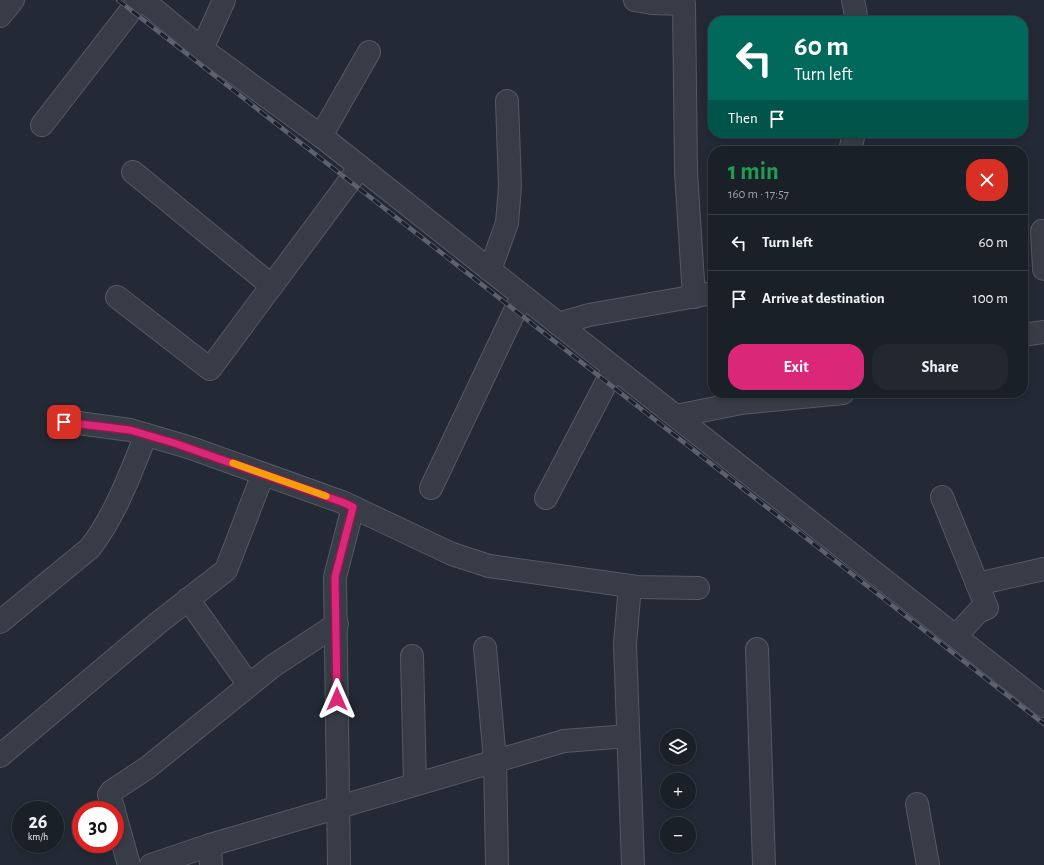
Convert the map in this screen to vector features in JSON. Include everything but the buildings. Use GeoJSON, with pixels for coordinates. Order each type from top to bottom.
{"type":"FeatureCollection","features":[{"type":"Feature","properties":{"kind":"street"},"geometry":{"type":"LineString","coordinates":[[0,16],[12,0]]}},
{"type":"Feature","properties":{"kind":"street"},"geometry":{"type":"LineString","coordinates":[[42,125],[139,0]]}},
{"type":"Feature","properties":{"kind":"street"},"geometry":{"type":"LineString","coordinates":[[143,0],[202,49],[322,136],[522,296],[1044,706]]}},
{"type":"Feature","properties":{"kind":"street"},"geometry":{"type":"LineString","coordinates":[[202,49],[224,0]]}},
{"type":"Feature","properties":{"kind":"street"},"geometry":{"type":"LineString","coordinates":[[558,324],[589,316],[703,295],[686,172],[684,4],[652,3],[635,0]]}},
{"type":"Feature","properties":{"kind":"street"},"geometry":{"type":"LineString","coordinates":[[853,0],[856,16]]}},
{"type":"Feature","properties":{"kind":"street"},"geometry":{"type":"LineString","coordinates":[[322,136],[369,52]]}},
{"type":"Feature","properties":{"kind":"street"},"geometry":{"type":"LineString","coordinates":[[490,270],[507,223],[510,186],[507,101]]}},
{"type":"Feature","properties":{"kind":"street"},"geometry":{"type":"LineString","coordinates":[[117,297],[210,369],[360,167]]}},
{"type":"Feature","properties":{"kind":"street"},"geometry":{"type":"LineString","coordinates":[[133,172],[272,286]]}},
{"type":"Feature","properties":{"kind":"street"},"geometry":{"type":"LineString","coordinates":[[1042,231],[1044,269]]}},
{"type":"Feature","properties":{"kind":"street"},"geometry":{"type":"LineString","coordinates":[[431,488],[522,296]]}},
{"type":"Feature","properties":{"kind":"street"},"geometry":{"type":"LineString","coordinates":[[1028,334],[1044,332]]}},
{"type":"Feature","properties":{"kind":"street"},"geometry":{"type":"LineString","coordinates":[[546,498],[614,368]]}},
{"type":"Feature","properties":{"kind":"street"},"geometry":{"type":"LineString","coordinates":[[676,416],[741,403],[792,398]]}},
{"type":"Feature","properties":{"kind":"street"},"geometry":{"type":"LineString","coordinates":[[64,422],[130,430],[188,447],[353,507],[452,554],[489,566],[630,586],[698,588]]}},
{"type":"Feature","properties":{"kind":"street"},"geometry":{"type":"LineString","coordinates":[[0,622],[90,548],[102,533],[118,503],[146,435]]}},
{"type":"Feature","properties":{"kind":"street"},"geometry":{"type":"LineString","coordinates":[[0,756],[188,599],[226,570],[263,474]]}},
{"type":"Feature","properties":{"kind":"street"},"geometry":{"type":"LineString","coordinates":[[942,497],[987,608],[978,612],[956,636]]}},
{"type":"Feature","properties":{"kind":"street"},"geometry":{"type":"LineString","coordinates":[[339,865],[337,809],[337,624],[335,577],[353,507]]}},
{"type":"Feature","properties":{"kind":"street"},"geometry":{"type":"LineString","coordinates":[[977,584],[1044,569]]}},
{"type":"Feature","properties":{"kind":"street"},"geometry":{"type":"LineString","coordinates":[[630,586],[625,644],[633,865]]}},
{"type":"Feature","properties":{"kind":"street"},"geometry":{"type":"LineString","coordinates":[[188,599],[249,685]]}},
{"type":"Feature","properties":{"kind":"street"},"geometry":{"type":"LineString","coordinates":[[111,801],[109,795],[112,791],[147,768],[273,666],[337,624]]}},
{"type":"Feature","properties":{"kind":"street"},"geometry":{"type":"LineString","coordinates":[[486,648],[495,760],[497,865]]}},
{"type":"Feature","properties":{"kind":"street"},"geometry":{"type":"LineString","coordinates":[[757,649],[764,865]]}},
{"type":"Feature","properties":{"kind":"street"},"geometry":{"type":"LineString","coordinates":[[412,656],[415,784]]}},
{"type":"Feature","properties":{"kind":"street"},"geometry":{"type":"LineString","coordinates":[[151,865],[211,855],[337,809],[495,760],[564,741],[628,736]]}},
{"type":"Feature","properties":{"kind":"street"},"geometry":{"type":"LineString","coordinates":[[917,804],[928,865]]}},
{"type":"Feature","properties":{"kind":"street"},"geometry":{"type":"LineString","coordinates":[[124,847],[129,865]]}},
{"type":"Feature","properties":{"kind":"railway"},"geometry":{"type":"LineString","coordinates":[[118,0],[1044,724]]}},
{"type":"Feature","properties":{"kind":"slow traffic"},"geometry":{"type":"LineString","coordinates":[[233,463],[326,496]]}},
{"type":"Feature","properties":{"kind":"route"},"geometry":{"type":"LineString","coordinates":[[64,422],[130,430],[188,447],[353,507],[335,577],[337,699]]}}]}
